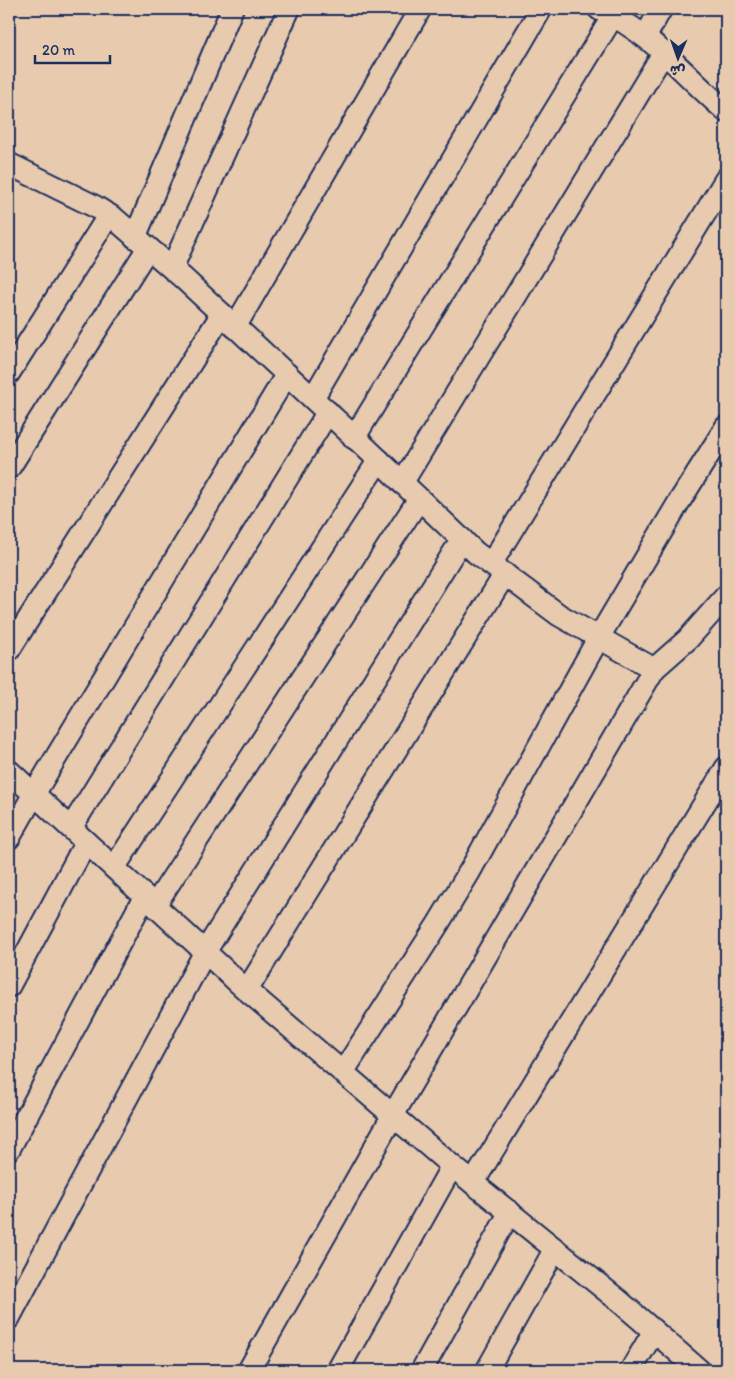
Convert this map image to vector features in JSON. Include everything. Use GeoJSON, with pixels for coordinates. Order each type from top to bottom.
{"type":"FeatureCollection","features":[{"type":"Feature","properties":{"kind":"street"},"geometry":{"type":"LineString","coordinates":[[9,468],[142,242],[232,9]]}},
{"type":"Feature","properties":{"kind":"street"},"geometry":{"type":"LineString","coordinates":[[172,268],[289,9]]}},
{"type":"Feature","properties":{"kind":"street"},"geometry":{"type":"LineString","coordinates":[[9,650],[229,320],[420,9]]}},
{"type":"Feature","properties":{"kind":"street"},"geometry":{"type":"LineString","coordinates":[[9,986],[78,835],[541,9]]}},
{"type":"Feature","properties":{"kind":"street"},"geometry":{"type":"LineString","coordinates":[[645,37],[661,9]]}},
{"type":"Feature","properties":{"kind":"street"},"geometry":{"type":"LineString","coordinates":[[354,438],[606,12],[634,28],[664,52],[726,109]]}},
{"type":"Feature","properties":{"kind":"street"},"geometry":{"type":"LineString","coordinates":[[402,483],[664,52]]}},
{"type":"Feature","properties":{"kind":"street"},"geometry":{"type":"LineString","coordinates":[[9,164],[109,215],[172,268],[229,320],[476,553],[560,615],[654,669]]}},
{"type":"Feature","properties":{"kind":"street"},"geometry":{"type":"LineString","coordinates":[[248,990],[498,569],[726,179]]}},
{"type":"Feature","properties":{"kind":"street"},"geometry":{"type":"LineString","coordinates":[[9,373],[109,215]]}},
{"type":"Feature","properties":{"kind":"street"},"geometry":{"type":"LineString","coordinates":[[9,838],[287,374]]}},
{"type":"Feature","properties":{"kind":"street"},"geometry":{"type":"LineString","coordinates":[[343,1072],[470,871],[599,637],[726,427]]}},
{"type":"Feature","properties":{"kind":"street"},"geometry":{"type":"LineString","coordinates":[[114,868],[379,460]]}},
{"type":"Feature","properties":{"kind":"street"},"geometry":{"type":"LineString","coordinates":[[9,1149],[150,901],[419,499]]}},
{"type":"Feature","properties":{"kind":"street"},"geometry":{"type":"LineString","coordinates":[[9,1318],[205,952],[462,539]]}},
{"type":"Feature","properties":{"kind":"street"},"geometry":{"type":"LineString","coordinates":[[249,1370],[392,1115],[654,669],[688,639],[726,596]]}},
{"type":"Feature","properties":{"kind":"street"},"geometry":{"type":"LineString","coordinates":[[473,1182],[726,768]]}},
{"type":"Feature","properties":{"kind":"street"},"geometry":{"type":"LineString","coordinates":[[9,771],[248,990],[452,1166],[555,1249],[699,1370]]}},
{"type":"Feature","properties":{"kind":"street"},"geometry":{"type":"LineString","coordinates":[[338,1370],[452,1166]]}},
{"type":"Feature","properties":{"kind":"street"},"geometry":{"type":"LineString","coordinates":[[422,1370],[510,1212]]}},
{"type":"Feature","properties":{"kind":"street"},"geometry":{"type":"LineString","coordinates":[[487,1370],[555,1249]]}},
{"type":"Feature","properties":{"kind":"street"},"geometry":{"type":"LineString","coordinates":[[631,1370],[654,1331]]}}]}
